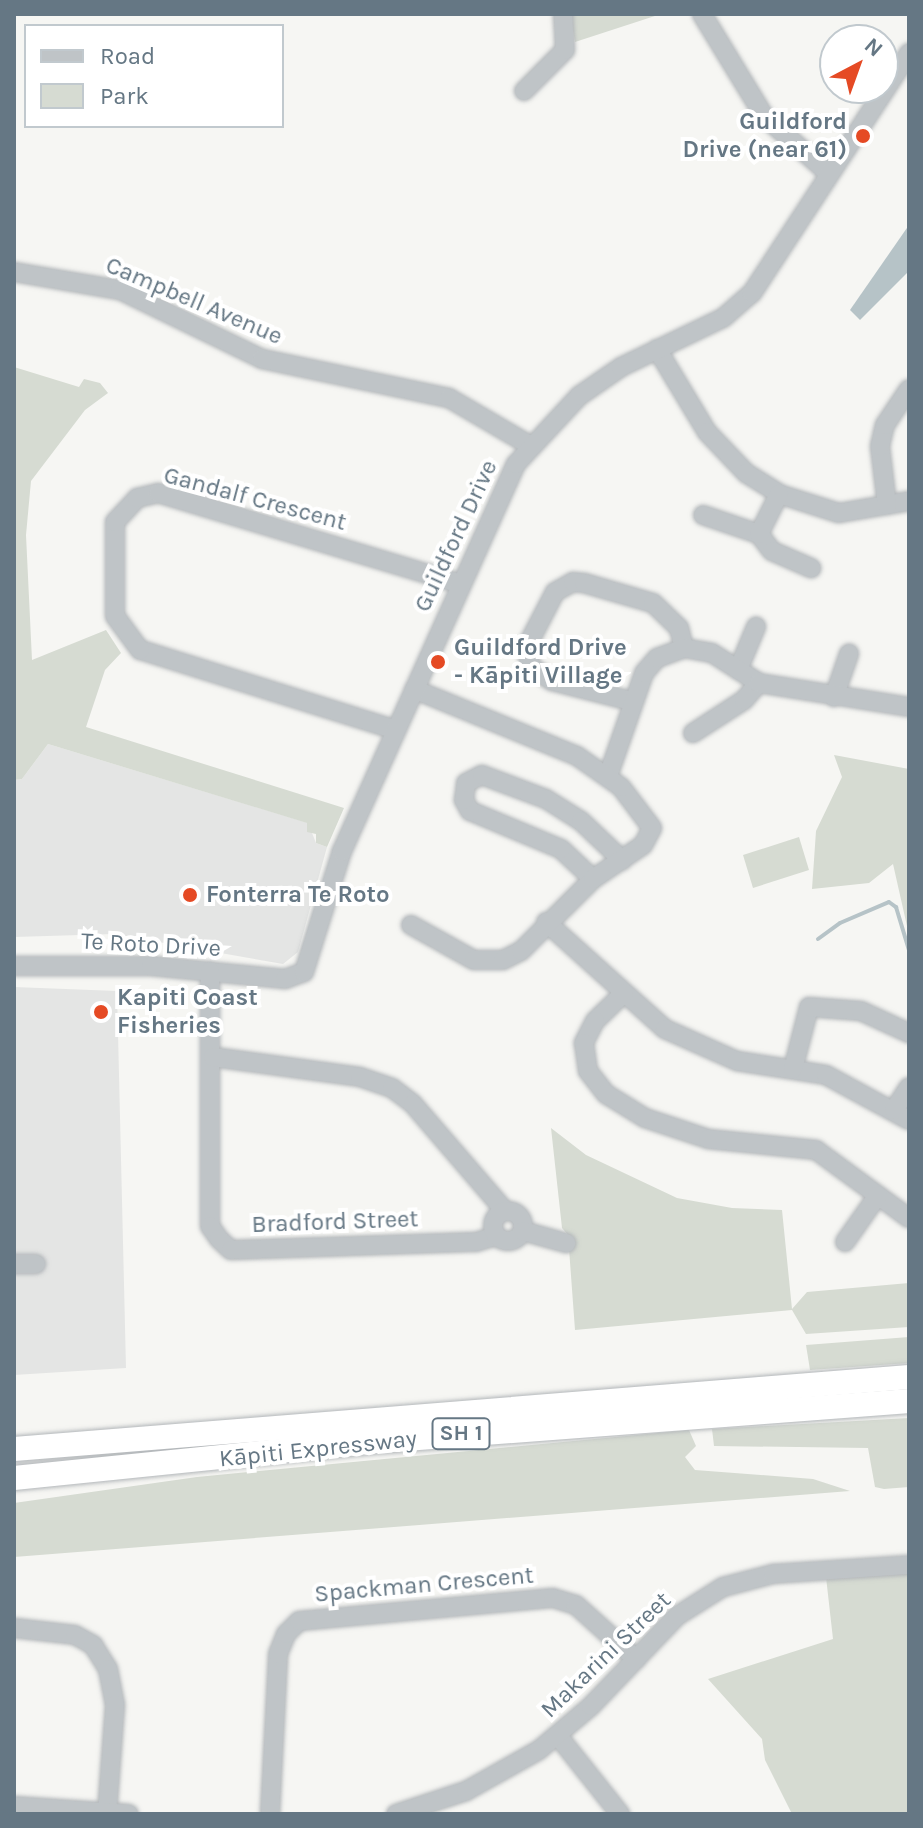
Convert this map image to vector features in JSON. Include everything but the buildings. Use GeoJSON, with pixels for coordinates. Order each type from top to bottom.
{"type":"FeatureCollection","features":[{"type":"Feature","properties":{"kind":"highway","name":"Kāpiti Expressway"},"geometry":{"type":"LineString","coordinates":[[14,1449],[909,1377]]}},
{"type":"Feature","properties":{"kind":"highway","name":"Kāpiti Expressway"},"geometry":{"type":"LineString","coordinates":[[14,1478],[133,1469],[394,1439],[909,1401]]}},
{"type":"Feature","properties":{"kind":"highway"},"geometry":{"type":"LineString","coordinates":[[14,1443],[166,1436]]}},
{"type":"Feature","properties":{"kind":"highway"},"geometry":{"type":"LineString","coordinates":[[14,1489],[133,1469]]}},
{"type":"Feature","properties":{"kind":"street"},"geometry":{"type":"LineString","coordinates":[[524,91],[565,50],[563,14]]}},
{"type":"Feature","properties":{"kind":"street"},"geometry":{"type":"LineString","coordinates":[[702,14],[764,116],[827,172]]}},
{"type":"Feature","properties":{"kind":"street","name":"Guildford Drive"},"geometry":{"type":"LineString","coordinates":[[285,979],[300,975],[308,964],[342,851],[504,483],[531,446],[579,396],[657,349],[723,318],[752,293],[873,104]]}},
{"type":"Feature","properties":{"kind":"street","name":"Campbell Avenue"},"geometry":{"type":"LineString","coordinates":[[14,272],[120,290],[262,359],[449,398],[531,446]]}},
{"type":"Feature","properties":{"kind":"street"},"geometry":{"type":"LineString","coordinates":[[657,349],[707,432],[746,473],[779,494],[839,513],[909,501]]}},
{"type":"Feature","properties":{"kind":"street"},"geometry":{"type":"LineString","coordinates":[[887,505],[880,446],[885,425],[909,389]]}},
{"type":"Feature","properties":{"kind":"street","name":"Gandalf Crescent"},"geometry":{"type":"LineString","coordinates":[[396,730],[131,643],[115,616],[115,522],[137,498],[158,493],[458,583]]}},
{"type":"Feature","properties":{"kind":"street"},"geometry":{"type":"LineString","coordinates":[[759,534],[779,494]]}},
{"type":"Feature","properties":{"kind":"street"},"geometry":{"type":"LineString","coordinates":[[703,515],[759,534],[772,551],[811,568]]}},
{"type":"Feature","properties":{"kind":"street"},"geometry":{"type":"LineString","coordinates":[[631,701],[544,679],[531,667],[526,658],[530,637],[555,592],[573,582],[653,603],[679,628],[684,648]]}},
{"type":"Feature","properties":{"kind":"street"},"geometry":{"type":"LineString","coordinates":[[738,670],[756,627]]}},
{"type":"Feature","properties":{"kind":"street"},"geometry":{"type":"LineString","coordinates":[[608,776],[631,701],[649,666],[684,648],[703,649],[759,683],[909,707]]}},
{"type":"Feature","properties":{"kind":"street"},"geometry":{"type":"LineString","coordinates":[[834,697],[849,654]]}},
{"type":"Feature","properties":{"kind":"street"},"geometry":{"type":"LineString","coordinates":[[693,733],[744,700],[759,683]]}},
{"type":"Feature","properties":{"kind":"street"},"geometry":{"type":"LineString","coordinates":[[411,925],[474,960],[503,960],[521,951],[546,922],[593,879],[650,836],[652,828],[643,812],[608,776],[559,748],[414,689]]}},
{"type":"Feature","properties":{"kind":"street"},"geometry":{"type":"LineString","coordinates":[[593,879],[561,849],[470,811],[464,800],[466,783],[482,775],[546,799],[589,827],[622,860]]}},
{"type":"Feature","properties":{"kind":"street"},"geometry":{"type":"LineString","coordinates":[[546,922],[665,1029],[692,1044],[737,1061],[826,1075],[901,1115],[909,1087]]}},
{"type":"Feature","properties":{"kind":"street","name":"Te Roto Drive"},"geometry":{"type":"LineString","coordinates":[[14,966],[92,964],[285,979]]}},
{"type":"Feature","properties":{"kind":"street","name":"Bradford Street"},"geometry":{"type":"LineString","coordinates":[[210,971],[213,1057],[210,1226],[231,1250],[476,1242],[496,1236],[510,1242],[523,1231],[566,1243]]}},
{"type":"Feature","properties":{"kind":"street"},"geometry":{"type":"LineString","coordinates":[[624,993],[595,1021],[584,1043],[588,1071],[606,1094],[645,1118],[708,1139],[816,1150],[909,1218]]}},
{"type":"Feature","properties":{"kind":"street"},"geometry":{"type":"LineString","coordinates":[[793,1069],[809,1007],[861,1011],[909,1033]]}},
{"type":"Feature","properties":{"kind":"street"},"geometry":{"type":"LineString","coordinates":[[213,1057],[360,1077],[392,1088],[413,1104],[505,1211],[520,1216],[523,1231]]}},
{"type":"Feature","properties":{"kind":"street"},"geometry":{"type":"LineString","coordinates":[[845,1242],[878,1195]]}},
{"type":"Feature","properties":{"kind":"street"},"geometry":{"type":"LineString","coordinates":[[496,1236],[493,1223],[505,1211]]}},
{"type":"Feature","properties":{"kind":"street"},"geometry":{"type":"LineString","coordinates":[[14,1264],[36,1264]]}},
{"type":"Feature","properties":{"kind":"street","name":"Makarini Street"},"geometry":{"type":"LineString","coordinates":[[396,1814],[416,1812],[479,1785],[558,1736],[677,1616],[739,1581],[909,1565]]}},
{"type":"Feature","properties":{"kind":"street","name":"Spackman Crescent"},"geometry":{"type":"LineString","coordinates":[[270,1814],[278,1654],[286,1634],[299,1621],[553,1598],[576,1605],[636,1659]]}},
{"type":"Feature","properties":{"kind":"street"},"geometry":{"type":"LineString","coordinates":[[14,1628],[75,1635],[93,1645],[108,1669],[115,1705],[107,1813]]}},
{"type":"Feature","properties":{"kind":"street"},"geometry":{"type":"LineString","coordinates":[[558,1736],[620,1814]]}},
{"type":"Feature","properties":{"kind":"street"},"geometry":{"type":"LineString","coordinates":[[14,1806],[129,1814]]}},
{"type":"Feature","properties":{"kind":"shaded area"},"geometry":{"type":"Polygon","coordinates":[[[909,225],[909,271],[860,320],[850,310],[909,225]]]}},
{"type":"Feature","properties":{"kind":"shaded area"},"geometry":{"type":"Polygon","coordinates":[[[48,744],[308,823],[316,843],[327,847],[298,952],[283,964],[113,934],[14,937],[14,780],[22,779],[48,744]]]}},
{"type":"Feature","properties":{"kind":"shaded area"},"geometry":{"type":"Polygon","coordinates":[[[14,987],[117,991],[126,1368],[14,1375],[14,987]]]}},
{"type":"Feature","properties":{"kind":"green space"},"geometry":{"type":"Polygon","coordinates":[[[570,14],[661,14],[575,42],[570,14]]]}},
{"type":"Feature","properties":{"kind":"green space"},"geometry":{"type":"Polygon","coordinates":[[[14,367],[79,387],[84,379],[100,383],[108,393],[85,410],[31,481],[26,535],[32,660],[106,630],[121,653],[105,670],[86,727],[344,808],[327,847],[316,843],[316,834],[307,832],[307,823],[48,744],[22,779],[14,780],[14,367]]]}},
{"type":"Feature","properties":{"kind":"green space"},"geometry":{"type":"Polygon","coordinates":[[[834,755],[909,769],[909,935],[893,864],[869,883],[812,889],[816,831],[842,777],[834,755]]]}},
{"type":"Feature","properties":{"kind":"green space"},"geometry":{"type":"Polygon","coordinates":[[[799,837],[809,870],[753,888],[743,855],[799,837]]]}},
{"type":"Feature","properties":{"kind":"green space"},"geometry":{"type":"Polygon","coordinates":[[[551,1128],[586,1155],[677,1198],[732,1208],[782,1210],[792,1309],[807,1292],[909,1283],[909,1327],[806,1334],[792,1310],[575,1330],[568,1235],[562,1228],[551,1128]]]}},
{"type":"Feature","properties":{"kind":"green space"},"geometry":{"type":"Polygon","coordinates":[[[909,1337],[909,1363],[810,1370],[806,1345],[909,1337]]]}},
{"type":"Feature","properties":{"kind":"green space"},"geometry":{"type":"Polygon","coordinates":[[[909,1418],[909,1487],[884,1489],[875,1487],[868,1448],[714,1446],[712,1429],[909,1418]]]}},
{"type":"Feature","properties":{"kind":"green space"},"geometry":{"type":"Polygon","coordinates":[[[689,1430],[696,1446],[685,1457],[695,1470],[813,1479],[850,1491],[14,1557],[14,1503],[197,1477],[689,1430]]]}},
{"type":"Feature","properties":{"kind":"green space"},"geometry":{"type":"Polygon","coordinates":[[[909,1572],[909,1814],[792,1814],[765,1760],[762,1739],[708,1679],[833,1639],[826,1577],[909,1572]]]}},
{"type":"Feature","properties":{"kind":"waterway"},"geometry":{"type":"LineString","coordinates":[[818,939],[840,923],[889,902],[896,907],[909,950]]}},
{"type":"Feature","properties":{"kind":"place","name":"Guildford Drive (near 61)"},"geometry":{"type":"Point","coordinates":[863,136]}},
{"type":"Feature","properties":{"kind":"place","name":"Guildford Drive - Kāpiti Village"},"geometry":{"type":"Point","coordinates":[438,662]}},
{"type":"Feature","properties":{"kind":"place","name":"Fonterra Te Roto"},"geometry":{"type":"Point","coordinates":[190,895]}},
{"type":"Feature","properties":{"kind":"place","name":"Kapiti Coast Fisheries"},"geometry":{"type":"Point","coordinates":[101,1012]}}]}
